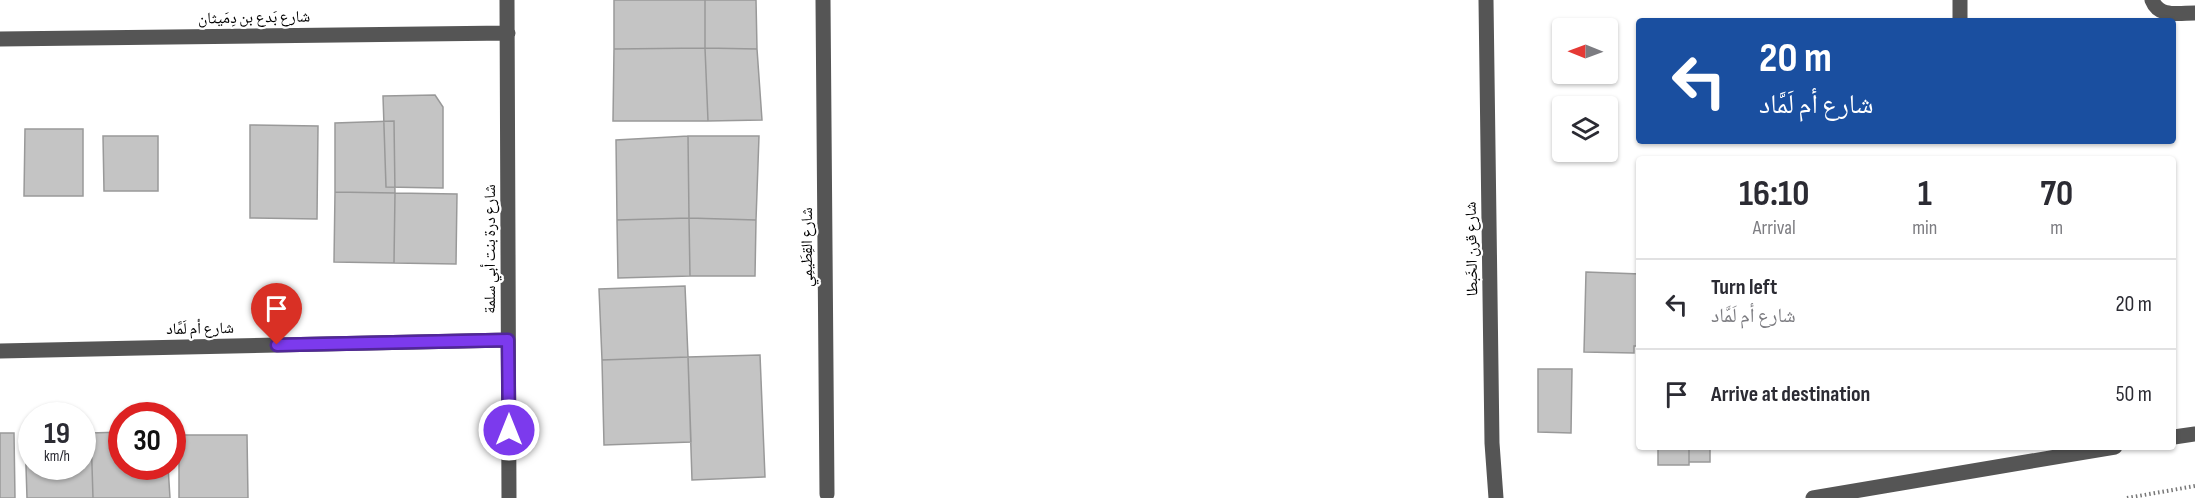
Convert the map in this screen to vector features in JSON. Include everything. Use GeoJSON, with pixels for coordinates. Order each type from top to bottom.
{"type":"FeatureCollection","features":[{"type":"Feature","properties":{"kind":"street","name":"شارع درة بنت أبي سلمة"},"geometry":{"type":"LineString","coordinates":[[507,0],[509,498]]}},
{"type":"Feature","properties":{"kind":"street","name":"شارع القِطَيمِي"},"geometry":{"type":"LineString","coordinates":[[823,0],[827,494]]}},
{"type":"Feature","properties":{"kind":"street","name":"شارع قرن الخَبطا"},"geometry":{"type":"LineString","coordinates":[[1486,0],[1492,442],[1496,498]]}},
{"type":"Feature","properties":{"kind":"street"},"geometry":{"type":"LineString","coordinates":[[1960,0],[1960,18]]}},
{"type":"Feature","properties":{"kind":"street"},"geometry":{"type":"LineString","coordinates":[[2152,0],[2155,8],[2162,13],[2195,14]]}},
{"type":"Feature","properties":{"kind":"street","name":"شارع بَدع بن دِمَيثان"},"geometry":{"type":"LineString","coordinates":[[0,39],[508,33]]}},
{"type":"Feature","properties":{"kind":"street","name":"شارع أم لَمَّاد"},"geometry":{"type":"LineString","coordinates":[[0,351],[508,340]]}},
{"type":"Feature","properties":{"kind":"street"},"geometry":{"type":"LineString","coordinates":[[2176,437],[2195,434]]}},
{"type":"Feature","properties":{"kind":"street"},"geometry":{"type":"LineString","coordinates":[[1813,498],[2097,450]]}},
{"type":"Feature","properties":{"kind":"path"},"geometry":{"type":"LineString","coordinates":[[2127,498],[2195,486]]}},
{"type":"Feature","properties":{"kind":"building"},"geometry":{"type":"Polygon","coordinates":[[[614,0],[705,0],[705,48],[614,49],[614,0]]]}},
{"type":"Feature","properties":{"kind":"building"},"geometry":{"type":"Polygon","coordinates":[[[705,0],[756,0],[757,49],[705,48],[705,0]]]}},
{"type":"Feature","properties":{"kind":"building"},"geometry":{"type":"Polygon","coordinates":[[[705,48],[708,121],[613,121],[614,49],[705,48]]]}},
{"type":"Feature","properties":{"kind":"building"},"geometry":{"type":"Polygon","coordinates":[[[705,48],[757,49],[762,120],[708,121],[705,48]]]}},
{"type":"Feature","properties":{"kind":"building"},"geometry":{"type":"Polygon","coordinates":[[[435,95],[443,107],[443,188],[386,187],[383,96],[435,95]]]}},
{"type":"Feature","properties":{"kind":"building"},"geometry":{"type":"Polygon","coordinates":[[[394,121],[395,193],[335,192],[335,123],[394,121]]]}},
{"type":"Feature","properties":{"kind":"building"},"geometry":{"type":"Polygon","coordinates":[[[250,125],[318,126],[317,219],[250,218],[250,125]]]}},
{"type":"Feature","properties":{"kind":"building"},"geometry":{"type":"Polygon","coordinates":[[[25,129],[83,129],[83,196],[24,196],[25,129]]]}},
{"type":"Feature","properties":{"kind":"building"},"geometry":{"type":"Polygon","coordinates":[[[103,136],[158,136],[158,191],[104,191],[103,136]]]}},
{"type":"Feature","properties":{"kind":"building"},"geometry":{"type":"Polygon","coordinates":[[[688,136],[689,218],[617,220],[616,140],[688,136]]]}},
{"type":"Feature","properties":{"kind":"building"},"geometry":{"type":"Polygon","coordinates":[[[688,136],[759,136],[756,220],[689,218],[688,136]]]}},
{"type":"Feature","properties":{"kind":"building"},"geometry":{"type":"Polygon","coordinates":[[[335,192],[395,193],[394,263],[334,262],[335,192]]]}},
{"type":"Feature","properties":{"kind":"building"},"geometry":{"type":"Polygon","coordinates":[[[395,193],[457,194],[456,264],[394,263],[395,193]]]}},
{"type":"Feature","properties":{"kind":"building"},"geometry":{"type":"Polygon","coordinates":[[[689,218],[690,276],[618,278],[617,220],[689,218]]]}},
{"type":"Feature","properties":{"kind":"building"},"geometry":{"type":"Polygon","coordinates":[[[689,218],[756,220],[755,276],[690,276],[689,218]]]}},
{"type":"Feature","properties":{"kind":"building"},"geometry":{"type":"Polygon","coordinates":[[[1586,272],[1636,274],[1636,346],[1634,346],[1634,353],[1584,352],[1586,272]]]}},
{"type":"Feature","properties":{"kind":"building"},"geometry":{"type":"Polygon","coordinates":[[[685,286],[688,357],[602,360],[599,289],[685,286]]]}},
{"type":"Feature","properties":{"kind":"building"},"geometry":{"type":"Polygon","coordinates":[[[760,355],[765,477],[692,480],[688,357],[760,355]]]}},
{"type":"Feature","properties":{"kind":"building"},"geometry":{"type":"Polygon","coordinates":[[[688,357],[691,442],[604,445],[602,360],[688,357]]]}},
{"type":"Feature","properties":{"kind":"building"},"geometry":{"type":"Polygon","coordinates":[[[1538,369],[1572,369],[1571,433],[1538,432],[1538,369]]]}},
{"type":"Feature","properties":{"kind":"building"},"geometry":{"type":"Polygon","coordinates":[[[108,432],[108,480],[169,480],[170,498],[93,498],[92,480],[96,480],[96,433],[108,432]]]}},
{"type":"Feature","properties":{"kind":"building"},"geometry":{"type":"Polygon","coordinates":[[[0,433],[14,433],[15,498],[0,498],[0,433]]]}},
{"type":"Feature","properties":{"kind":"building"},"geometry":{"type":"Polygon","coordinates":[[[186,435],[247,435],[248,498],[179,498],[179,480],[186,480],[186,435]]]}},
{"type":"Feature","properties":{"kind":"building"},"geometry":{"type":"Polygon","coordinates":[[[1658,450],[1689,450],[1689,465],[1658,465],[1658,450]]]}},
{"type":"Feature","properties":{"kind":"building"},"geometry":{"type":"Polygon","coordinates":[[[1689,450],[1710,450],[1710,462],[1689,462],[1689,450]]]}},
{"type":"Feature","properties":{"kind":"building"},"geometry":{"type":"Polygon","coordinates":[[[26,480],[92,480],[93,498],[27,498],[26,480]]]}},
{"type":"Feature","properties":{"kind":"route"},"geometry":{"type":"LineString","coordinates":[[277,345],[508,340],[509,430]]}}]}
